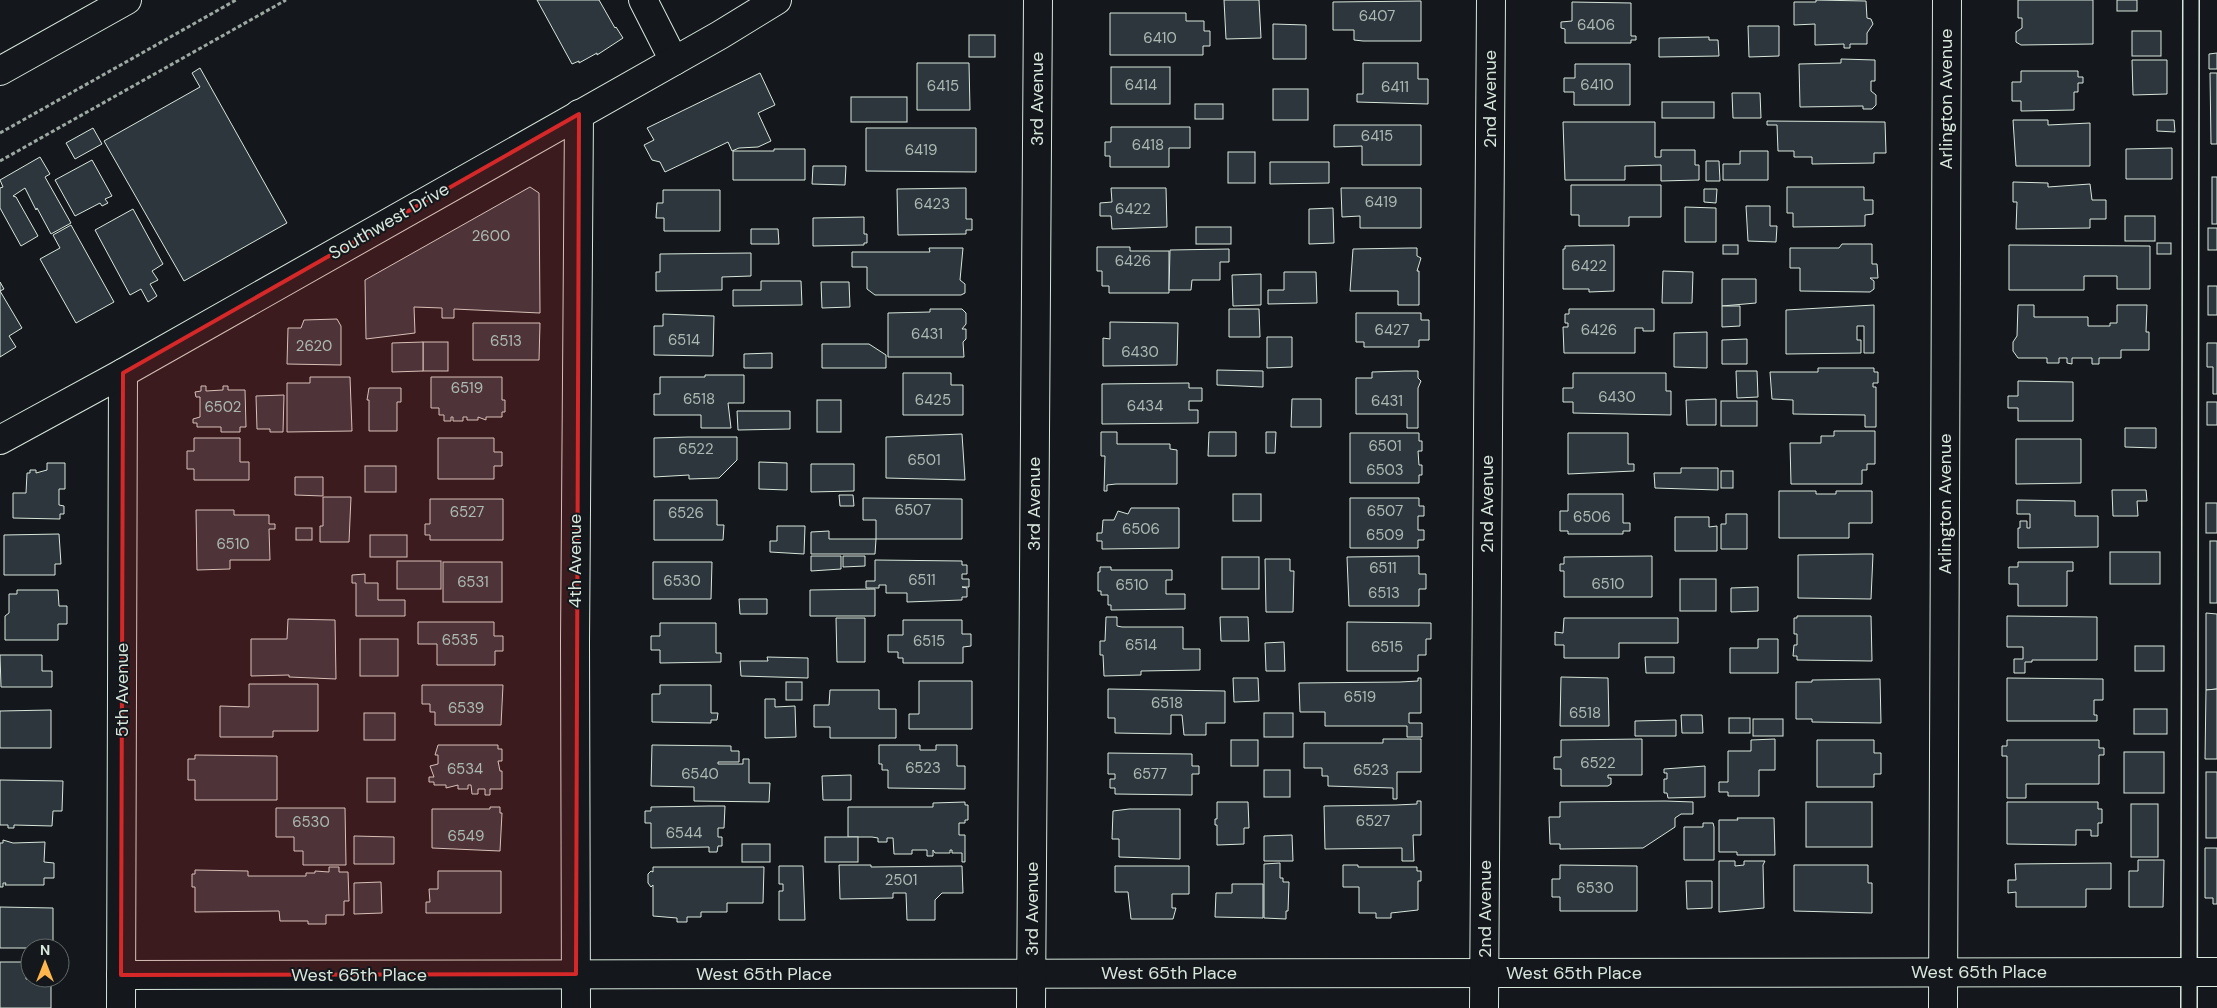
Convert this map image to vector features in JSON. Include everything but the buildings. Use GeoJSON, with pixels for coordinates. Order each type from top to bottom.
{"type":"FeatureCollection","features":[{"type":"Feature","properties":{"kind":"street"},"geometry":{"type":"LineString","coordinates":[[0,71],[127,0]]}},
{"type":"Feature","properties":{"kind":"street"},"geometry":{"type":"LineString","coordinates":[[643,0],[674,61]]}},
{"type":"Feature","properties":{"kind":"street","name":"Southwest Drive"},"geometry":{"type":"LineString","coordinates":[[0,440],[123,373],[674,61],[777,0]]}},
{"type":"Feature","properties":{"kind":"street","name":"3rd Avenue"},"geometry":{"type":"LineString","coordinates":[[1031,1008],[1038,0]]}},
{"type":"Feature","properties":{"kind":"street","name":"2nd Avenue"},"geometry":{"type":"LineString","coordinates":[[1484,1008],[1490,0]]}},
{"type":"Feature","properties":{"kind":"street","name":"Arlington Avenue"},"geometry":{"type":"LineString","coordinates":[[1943,1008],[1947,0]]}},
{"type":"Feature","properties":{"kind":"street","name":"4th Avenue"},"geometry":{"type":"LineString","coordinates":[[576,1008],[575,632],[578,114]]}},
{"type":"Feature","properties":{"kind":"street","name":"5th Avenue"},"geometry":{"type":"LineString","coordinates":[[121,1008],[123,373]]}},
{"type":"Feature","properties":{"kind":"street","name":"West 65th Place"},"geometry":{"type":"LineString","coordinates":[[121,975],[2217,972]]}},
{"type":"Feature","properties":{"kind":"lane"},"geometry":{"type":"LineString","coordinates":[[2189,1008],[2191,0]]}},
{"type":"Feature","properties":{"kind":"path"},"geometry":{"type":"LineString","coordinates":[[0,133],[236,0]]}},
{"type":"Feature","properties":{"kind":"path"},"geometry":{"type":"LineString","coordinates":[[0,161],[286,0]]}},
{"type":"Feature","properties":{"kind":"highlighted area"},"geometry":{"type":"Polygon","coordinates":[[[579,114],[576,974],[121,975],[123,373],[579,114]]]}}]}
